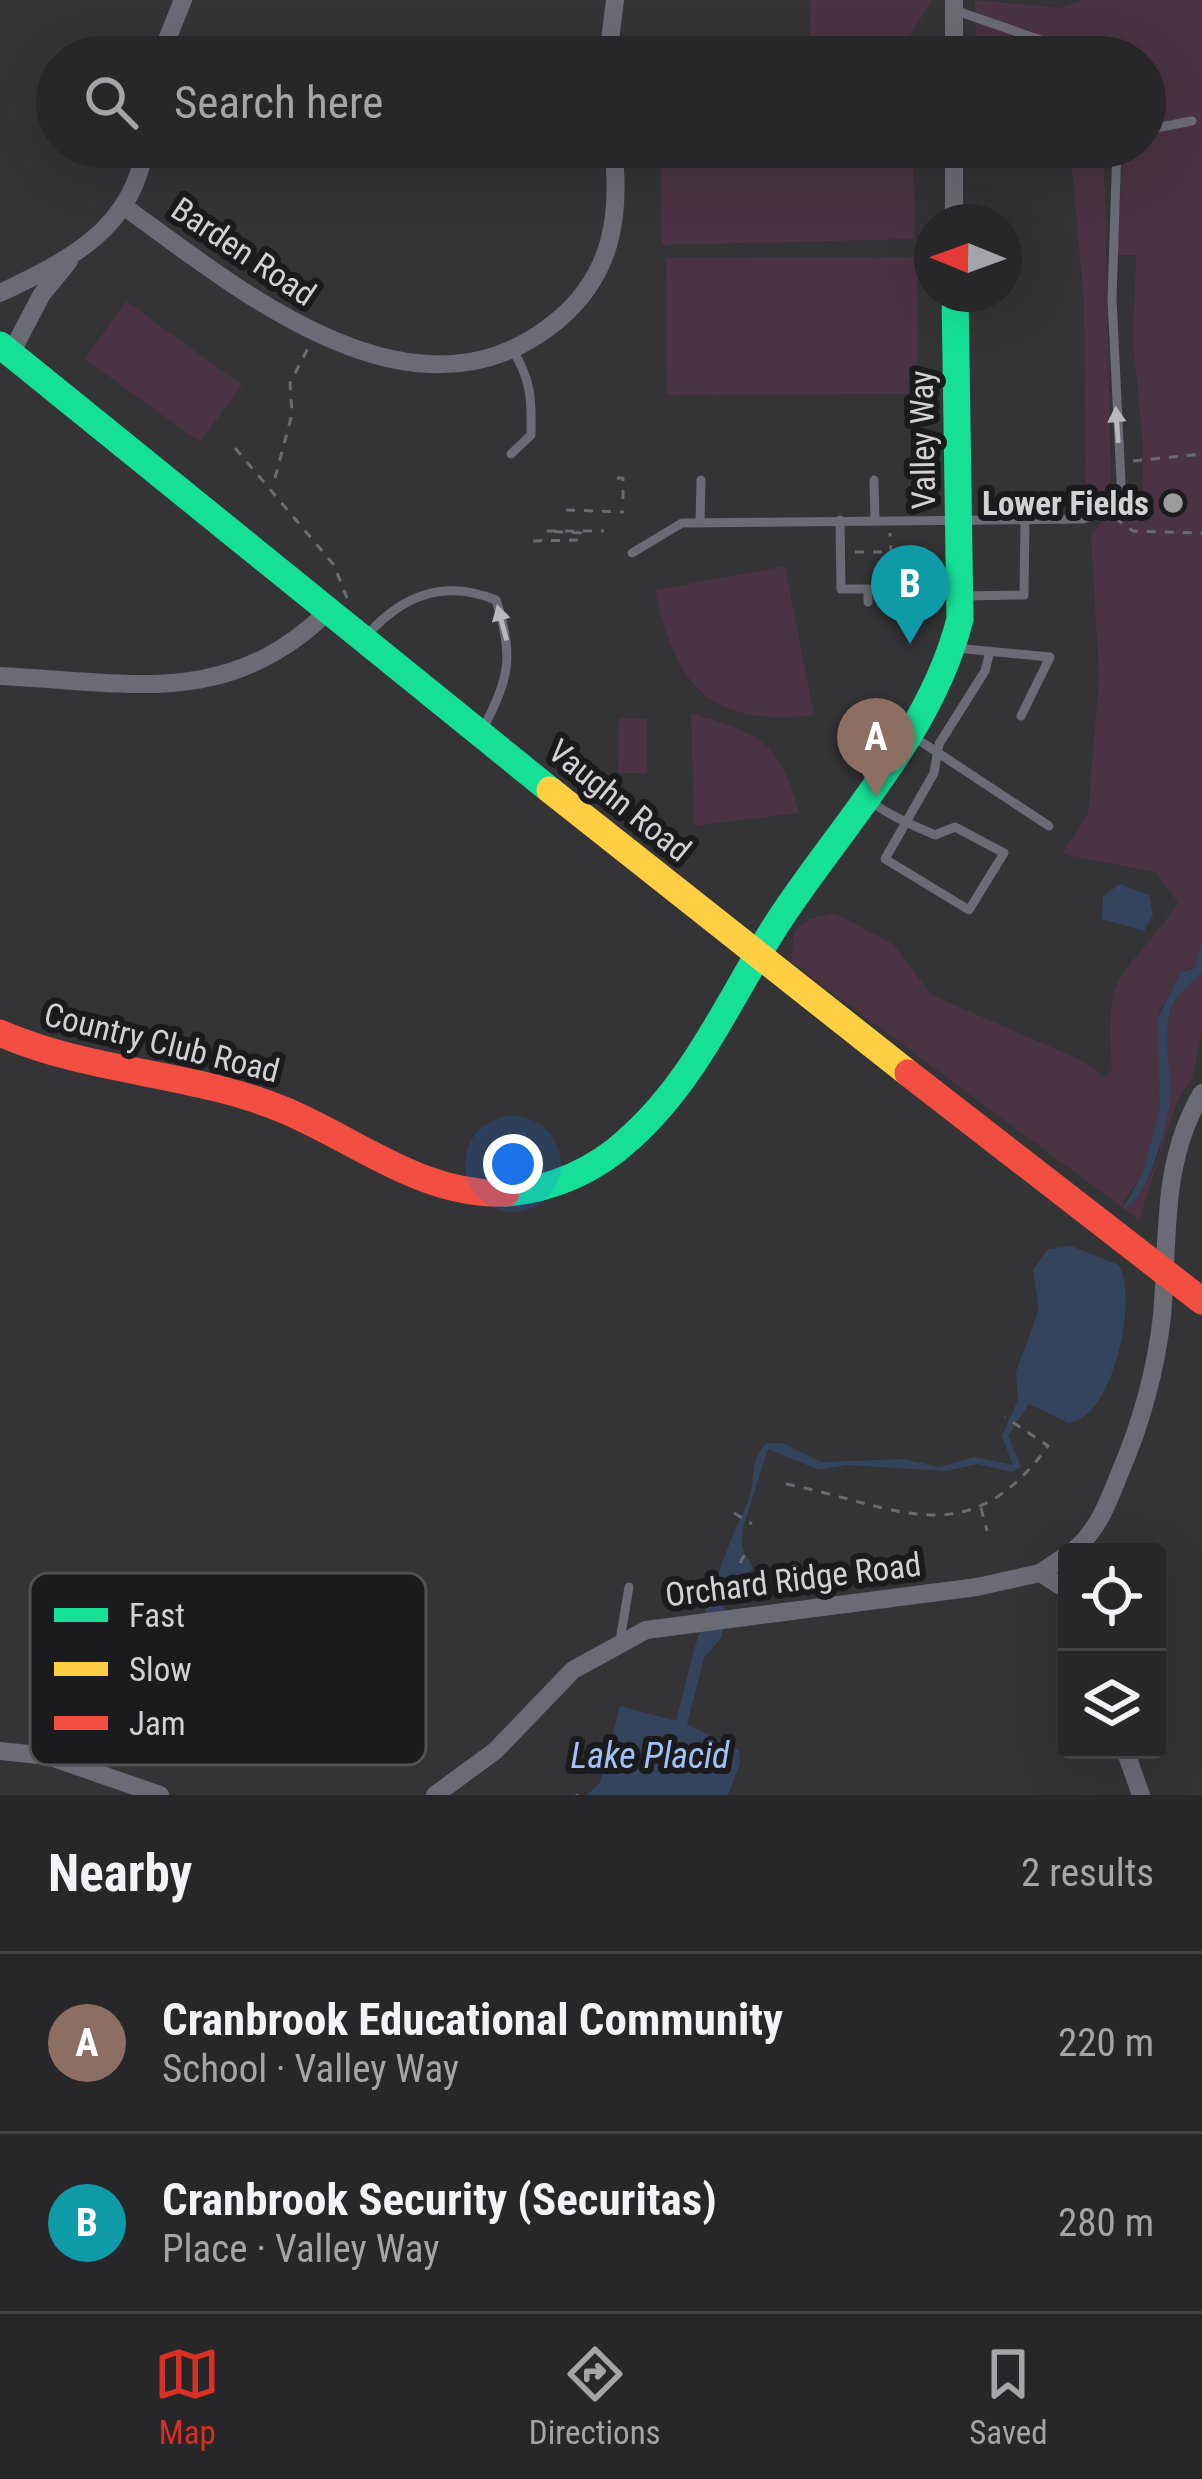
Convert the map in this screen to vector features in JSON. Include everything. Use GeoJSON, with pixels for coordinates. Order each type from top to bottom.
{"type":"FeatureCollection","features":[{"type":"Feature","properties":{"kind":"street"},"geometry":{"type":"LineString","coordinates":[[168,36],[183,0]]}},
{"type":"Feature","properties":{"kind":"street"},"geometry":{"type":"LineString","coordinates":[[611,36],[616,0]]}},
{"type":"Feature","properties":{"kind":"street"},"geometry":{"type":"LineString","coordinates":[[954,5],[954,36]]}},
{"type":"Feature","properties":{"kind":"street"},"geometry":{"type":"LineString","coordinates":[[5,349],[72,257],[126,208],[138,168]]}},
{"type":"Feature","properties":{"kind":"street","name":"Barden Road"},"geometry":{"type":"LineString","coordinates":[[126,208],[224,281],[315,334],[358,352],[408,361],[457,361],[512,348],[565,315],[607,257],[617,216],[614,168]]}},
{"type":"Feature","properties":{"kind":"street"},"geometry":{"type":"LineString","coordinates":[[954,168],[955,204]]}},
{"type":"Feature","properties":{"kind":"street"},"geometry":{"type":"LineString","coordinates":[[0,292],[72,257]]}},
{"type":"Feature","properties":{"kind":"street","name":"Valley Way"},"geometry":{"type":"LineString","coordinates":[[757,956],[906,732],[955,648],[961,596],[955,312]]}},
{"type":"Feature","properties":{"kind":"street","name":"Vaughn Road"},"geometry":{"type":"LineString","coordinates":[[5,349],[757,956],[1202,1300]]}},
{"type":"Feature","properties":{"kind":"street"},"geometry":{"type":"LineString","coordinates":[[0,676],[128,685],[207,680],[346,622]]}},
{"type":"Feature","properties":{"kind":"street","name":"Country Club Road"},"geometry":{"type":"LineString","coordinates":[[0,1033],[75,1063],[213,1087],[276,1106],[438,1184],[514,1192],[581,1171],[648,1122],[757,956]]}},
{"type":"Feature","properties":{"kind":"street","name":"Orchard Ridge Road"},"geometry":{"type":"LineString","coordinates":[[1091,1543],[1139,1421],[1162,1320],[1175,1160],[1202,1094]]}},
{"type":"Feature","properties":{"kind":"street","name":"Orchard Ridge Road"},"geometry":{"type":"LineString","coordinates":[[435,1795],[496,1751],[562,1679],[620,1640],[661,1625],[977,1587],[1040,1573],[1058,1561]]}},
{"type":"Feature","properties":{"kind":"street"},"geometry":{"type":"LineString","coordinates":[[1040,1573],[1058,1584]]}},
{"type":"Feature","properties":{"kind":"street"},"geometry":{"type":"LineString","coordinates":[[0,1750],[30,1754]]}},
{"type":"Feature","properties":{"kind":"street"},"geometry":{"type":"LineString","coordinates":[[1128,1759],[1141,1795]]}},
{"type":"Feature","properties":{"kind":"street"},"geometry":{"type":"LineString","coordinates":[[75,1765],[160,1795]]}},
{"type":"Feature","properties":{"kind":"lane"},"geometry":{"type":"LineString","coordinates":[[954,5],[1035,36]]}},
{"type":"Feature","properties":{"kind":"lane"},"geometry":{"type":"LineString","coordinates":[[1166,126],[1192,121]]}},
{"type":"Feature","properties":{"kind":"lane"},"geometry":{"type":"LineString","coordinates":[[632,553],[682,523],[1083,519],[1122,502],[1112,298],[1116,168]]}},
{"type":"Feature","properties":{"kind":"lane"},"geometry":{"type":"LineString","coordinates":[[511,454],[531,435],[532,406],[526,370],[512,348]]}},
{"type":"Feature","properties":{"kind":"lane"},"geometry":{"type":"LineString","coordinates":[[700,522],[701,480]]}},
{"type":"Feature","properties":{"kind":"lane"},"geometry":{"type":"LineString","coordinates":[[874,480],[874,520]]}},
{"type":"Feature","properties":{"kind":"lane"},"geometry":{"type":"LineString","coordinates":[[840,520],[841,589],[868,589],[868,602]]}},
{"type":"Feature","properties":{"kind":"lane"},"geometry":{"type":"LineString","coordinates":[[961,596],[1024,595],[1025,520]]}},
{"type":"Feature","properties":{"kind":"lane"},"geometry":{"type":"LineString","coordinates":[[346,622],[431,591],[466,588],[496,600],[508,635],[506,687],[480,732]]}},
{"type":"Feature","properties":{"kind":"lane"},"geometry":{"type":"LineString","coordinates":[[955,648],[1050,657],[1021,716]]}},
{"type":"Feature","properties":{"kind":"lane"},"geometry":{"type":"LineString","coordinates":[[863,796],[906,822],[935,835],[956,827],[1004,853],[969,910],[885,859],[906,822],[934,773],[937,754],[985,671],[990,651]]}},
{"type":"Feature","properties":{"kind":"lane"},"geometry":{"type":"LineString","coordinates":[[906,732],[1049,826]]}},
{"type":"Feature","properties":{"kind":"lane"},"geometry":{"type":"LineString","coordinates":[[620,1640],[629,1587]]}},
{"type":"Feature","properties":{"kind":"path"},"geometry":{"type":"LineString","coordinates":[[275,478],[292,414],[290,382],[315,334]]}},
{"type":"Feature","properties":{"kind":"path"},"geometry":{"type":"LineString","coordinates":[[235,448],[341,575],[347,593],[346,622]]}},
{"type":"Feature","properties":{"kind":"path"},"geometry":{"type":"LineString","coordinates":[[1119,463],[1202,454]]}},
{"type":"Feature","properties":{"kind":"path"},"geometry":{"type":"LineString","coordinates":[[566,510],[624,510],[623,478],[617,478]]}},
{"type":"Feature","properties":{"kind":"path"},"geometry":{"type":"LineString","coordinates":[[1103,510],[1133,531],[1202,532]]}},
{"type":"Feature","properties":{"kind":"path"},"geometry":{"type":"LineString","coordinates":[[886,607],[893,589],[890,520]]}},
{"type":"Feature","properties":{"kind":"path"},"geometry":{"type":"LineString","coordinates":[[589,530],[581,533],[546,531],[589,530],[604,531]]}},
{"type":"Feature","properties":{"kind":"path"},"geometry":{"type":"LineString","coordinates":[[533,541],[580,540],[581,533]]}},
{"type":"Feature","properties":{"kind":"path"},"geometry":{"type":"LineString","coordinates":[[841,552],[890,552]]}},
{"type":"Feature","properties":{"kind":"path"},"geometry":{"type":"LineString","coordinates":[[786,1484],[902,1515],[981,1506],[1007,1494],[1048,1446],[1005,1417]]}},
{"type":"Feature","properties":{"kind":"path"},"geometry":{"type":"LineString","coordinates":[[981,1506],[987,1531]]}},
{"type":"Feature","properties":{"kind":"path"},"geometry":{"type":"LineString","coordinates":[[734,1514],[752,1525]]}},
{"type":"Feature","properties":{"kind":"path"},"geometry":{"type":"LineString","coordinates":[[740,1563],[745,1554]]}},
{"type":"Feature","properties":{"kind":"shaded area"},"geometry":{"type":"Polygon","coordinates":[[[810,0],[932,0],[910,36],[810,36],[810,0]]]}},
{"type":"Feature","properties":{"kind":"shaded area"},"geometry":{"type":"Polygon","coordinates":[[[975,0],[1060,8],[1083,0],[1202,0],[1202,943],[1195,968],[1186,969],[1159,1012],[1161,1108],[1143,1172],[1122,1205],[1143,1185],[1156,1162],[1163,1137],[1166,1031],[1175,1002],[1202,972],[1202,1033],[1192,1079],[1178,1099],[1139,1220],[791,962],[794,931],[809,919],[834,913],[893,944],[932,995],[1083,1061],[1105,1077],[1112,1069],[1115,990],[1178,902],[1155,872],[1062,854],[1088,814],[1099,677],[1091,534],[1106,518],[1143,514],[1143,445],[1133,343],[1136,255],[1117,255],[1122,168],[1166,168],[1166,36],[976,36],[975,0]]]}},
{"type":"Feature","properties":{"kind":"shaded area"},"geometry":{"type":"Polygon","coordinates":[[[660,168],[913,168],[914,239],[662,245],[660,168]]]}},
{"type":"Feature","properties":{"kind":"shaded area"},"geometry":{"type":"Polygon","coordinates":[[[1072,168],[1104,168],[1111,478],[1103,502],[1086,505],[1084,303],[1072,168]]]}},
{"type":"Feature","properties":{"kind":"shaded area"},"geometry":{"type":"Polygon","coordinates":[[[914,257],[918,394],[667,395],[666,258],[914,257]]]}},
{"type":"Feature","properties":{"kind":"shaded area"},"geometry":{"type":"Polygon","coordinates":[[[126,301],[242,385],[200,442],[85,359],[126,301]]]}},
{"type":"Feature","properties":{"kind":"shaded area"},"geometry":{"type":"Polygon","coordinates":[[[785,566],[814,715],[778,717],[724,707],[687,676],[674,653],[655,590],[785,566]]]}},
{"type":"Feature","properties":{"kind":"shaded area"},"geometry":{"type":"Polygon","coordinates":[[[691,714],[734,727],[764,744],[784,770],[799,813],[694,826],[691,714]]]}},
{"type":"Feature","properties":{"kind":"shaded area"},"geometry":{"type":"Polygon","coordinates":[[[619,718],[647,719],[647,773],[618,773],[619,718]]]}},
{"type":"Feature","properties":{"kind":"water"},"geometry":{"type":"Polygon","coordinates":[[[1120,884],[1149,895],[1153,915],[1144,931],[1102,919],[1103,896],[1120,884]]]}},
{"type":"Feature","properties":{"kind":"water"},"geometry":{"type":"Polygon","coordinates":[[[1202,943],[1202,972],[1178,997],[1169,1016],[1170,1101],[1160,1145],[1140,1193],[1123,1209],[1143,1172],[1160,1108],[1158,1018],[1181,972],[1195,968],[1202,943]]]}},
{"type":"Feature","properties":{"kind":"water","name":"Lake Placid"},"geometry":{"type":"Polygon","coordinates":[[[1071,1246],[1119,1265],[1124,1282],[1126,1304],[1118,1355],[1098,1401],[1084,1416],[1068,1423],[1029,1404],[1008,1436],[1021,1467],[1012,1472],[978,1464],[946,1471],[846,1465],[819,1470],[768,1449],[743,1528],[742,1548],[753,1568],[746,1578],[726,1587],[722,1637],[704,1658],[687,1724],[739,1750],[740,1764],[728,1795],[587,1795],[600,1782],[620,1706],[676,1721],[715,1583],[750,1496],[757,1457],[767,1443],[782,1443],[821,1462],[904,1459],[939,1467],[974,1457],[1013,1465],[1002,1436],[1018,1400],[1016,1372],[1039,1309],[1033,1270],[1048,1249],[1071,1246]]]}},
{"type":"Feature","properties":{"kind":"traffic: fast"},"geometry":{"type":"LineString","coordinates":[[506,1193],[540,1188],[587,1169],[653,1116],[693,1064],[778,922],[882,777],[928,701],[960,619],[955,312]]}},
{"type":"Feature","properties":{"kind":"traffic: fast"},"geometry":{"type":"LineString","coordinates":[[0,345],[550,790]]}},
{"type":"Feature","properties":{"kind":"traffic: slow"},"geometry":{"type":"LineString","coordinates":[[550,790],[908,1073]]}},
{"type":"Feature","properties":{"kind":"traffic: jam"},"geometry":{"type":"LineString","coordinates":[[0,1033],[70,1057],[249,1097],[418,1176],[475,1192],[506,1193]]}},
{"type":"Feature","properties":{"kind":"traffic: jam"},"geometry":{"type":"LineString","coordinates":[[908,1073],[1202,1301]]}},
{"type":"Feature","properties":{"kind":"place","name":"Lower Fields"},"geometry":{"type":"Point","coordinates":[1173,503]}},
{"type":"Feature","properties":{"kind":"place","name":"Cranbrook Security (Securitas)"},"geometry":{"type":"Point","coordinates":[910,644]}},
{"type":"Feature","properties":{"kind":"place","name":"Cranbrook Educational Community"},"geometry":{"type":"Point","coordinates":[876,797]}}]}
